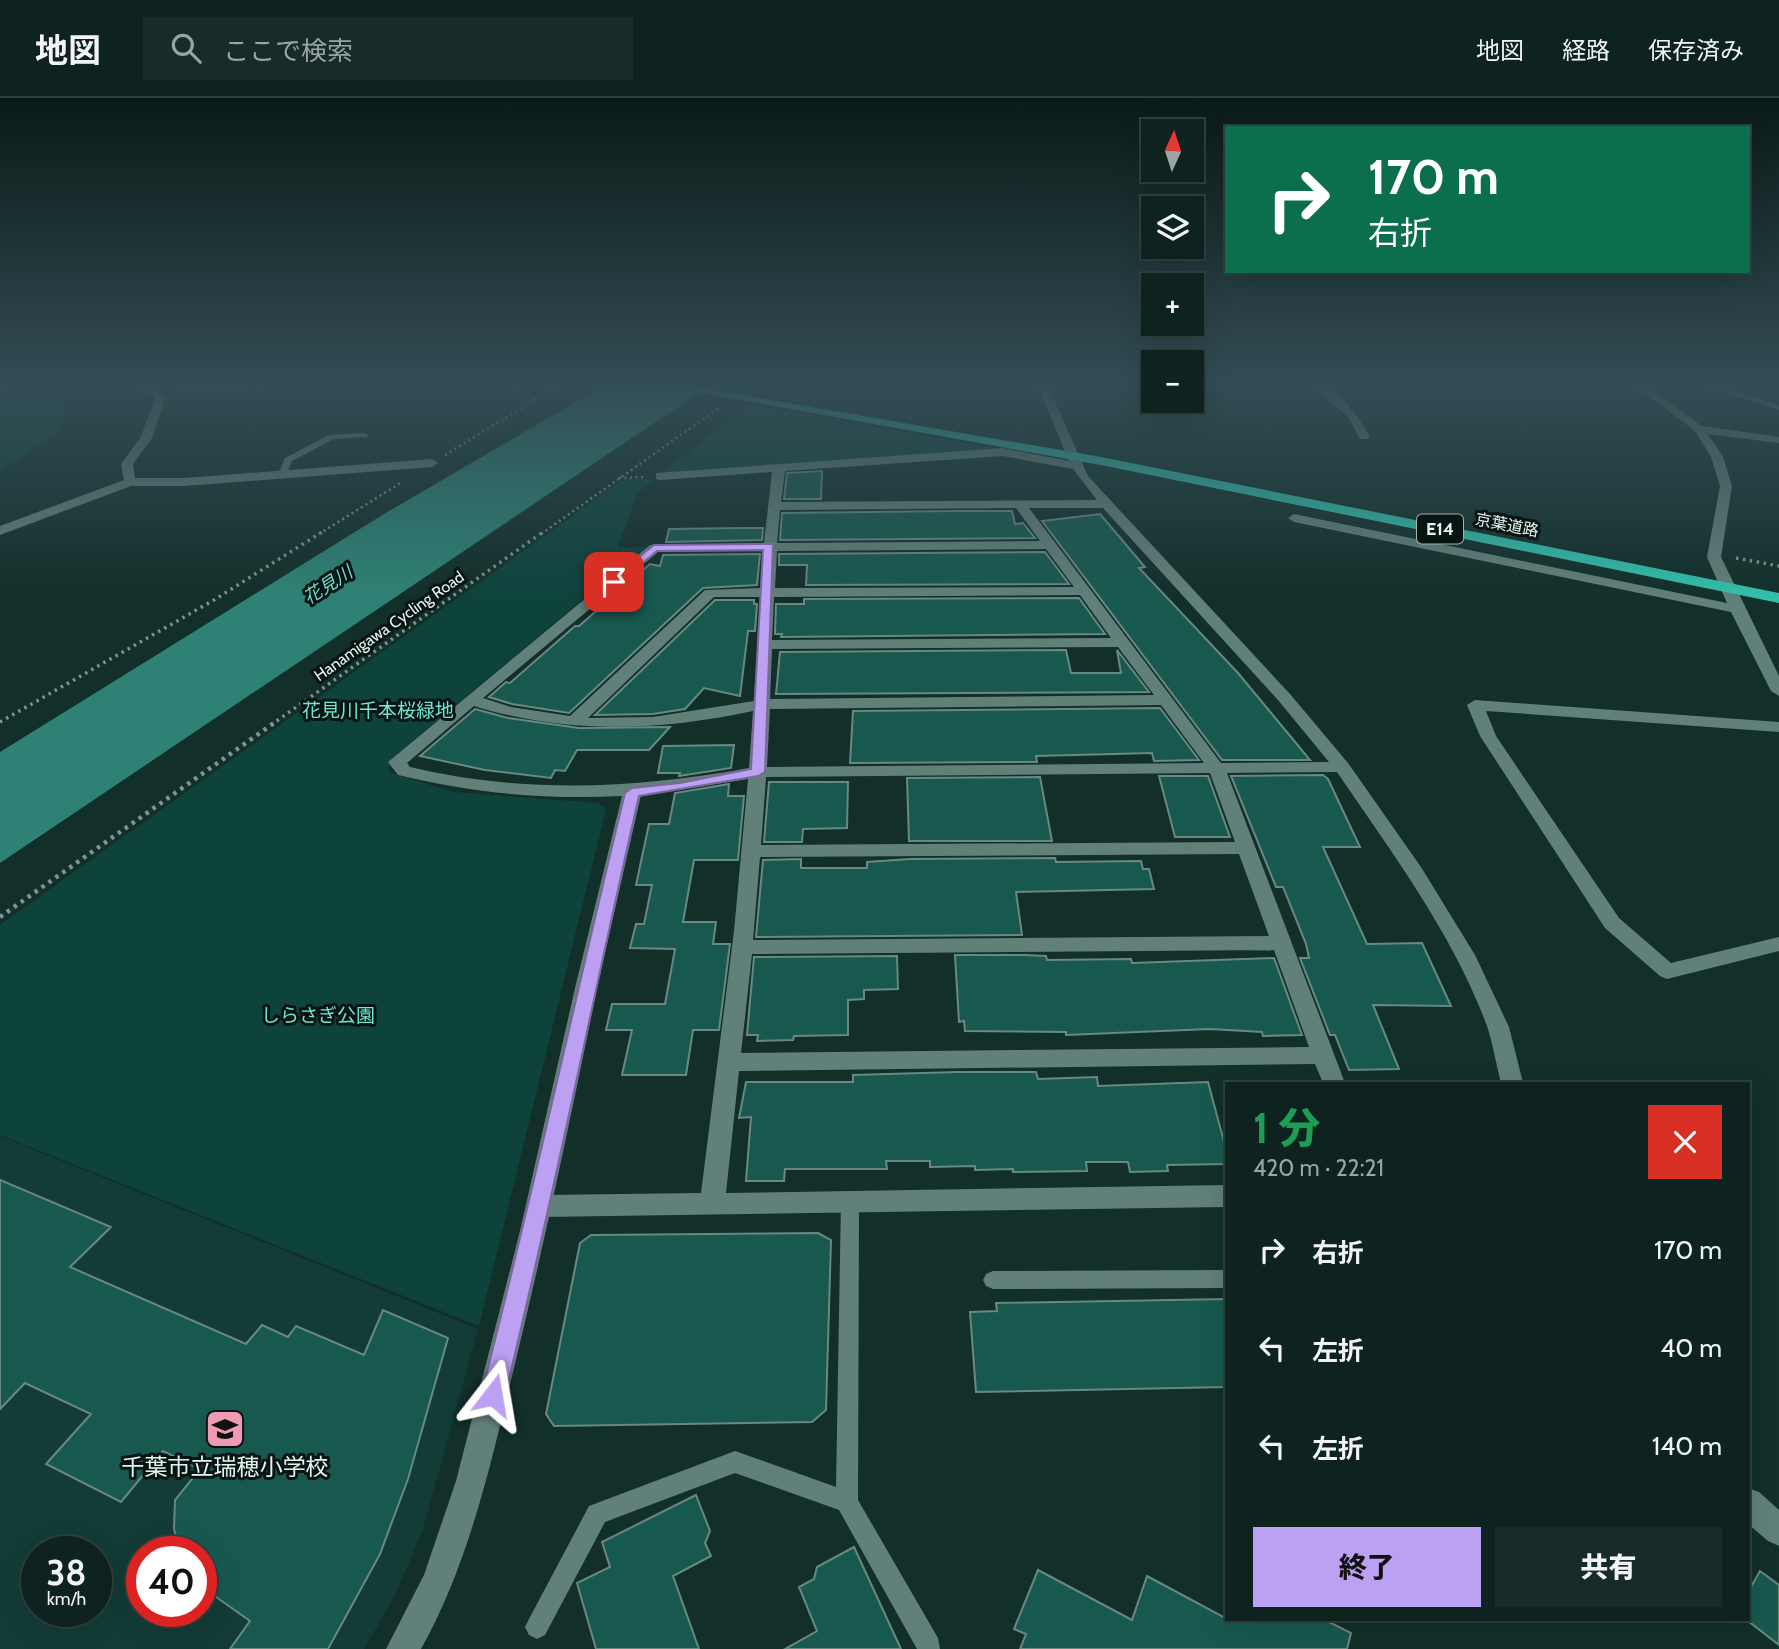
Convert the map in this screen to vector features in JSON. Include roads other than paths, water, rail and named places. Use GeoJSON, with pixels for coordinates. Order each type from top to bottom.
{"type":"FeatureCollection","features":[{"type":"Feature","properties":{"kind":"highway","name":"京葉道路"},"geometry":{"type":"LineString","coordinates":[[1089,454],[1779,598]]}},
{"type":"Feature","properties":{"kind":"highway","name":"京葉道路"},"geometry":{"type":"LineString","coordinates":[[1091,454],[1779,586]]}},
{"type":"Feature","properties":{"kind":"street"},"geometry":{"type":"LineString","coordinates":[[130,482],[127,464],[134,454]]}},
{"type":"Feature","properties":{"kind":"street"},"geometry":{"type":"LineString","coordinates":[[660,476],[970,454]]}},
{"type":"Feature","properties":{"kind":"street"},"geometry":{"type":"LineString","coordinates":[[1015,454],[1075,466]]}},
{"type":"Feature","properties":{"kind":"street"},"geometry":{"type":"LineString","coordinates":[[1071,454],[1075,466],[1284,697],[1342,767],[1414,871],[1465,955],[1498,1027],[1512,1082]]}},
{"type":"Feature","properties":{"kind":"street"},"geometry":{"type":"LineString","coordinates":[[1715,454],[1726,486],[1714,555],[1736,607],[1779,689]]}},
{"type":"Feature","properties":{"kind":"street"},"geometry":{"type":"LineString","coordinates":[[0,531],[130,482],[184,482],[432,463]]}},
{"type":"Feature","properties":{"kind":"street"},"geometry":{"type":"LineString","coordinates":[[712,1201],[758,772],[769,547],[779,468]]}},
{"type":"Feature","properties":{"kind":"street"},"geometry":{"type":"LineString","coordinates":[[774,506],[1108,504]]}},
{"type":"Feature","properties":{"kind":"street"},"geometry":{"type":"LineString","coordinates":[[1020,505],[1216,769],[1334,1082]]}},
{"type":"Feature","properties":{"kind":"street"},"geometry":{"type":"LineString","coordinates":[[1294,519],[1736,607]]}},
{"type":"Feature","properties":{"kind":"street"},"geometry":{"type":"LineString","coordinates":[[1050,545],[654,548],[397,762],[404,772],[446,783],[500,791],[547,794],[632,793],[758,772],[1342,767]]}},
{"type":"Feature","properties":{"kind":"street"},"geometry":{"type":"LineString","coordinates":[[573,723],[710,593],[1084,591]]}},
{"type":"Feature","properties":{"kind":"street"},"geometry":{"type":"LineString","coordinates":[[766,645],[1122,642]]}},
{"type":"Feature","properties":{"kind":"street"},"geometry":{"type":"LineString","coordinates":[[472,700],[499,710],[573,723],[654,723],[762,704],[1166,700]]}},
{"type":"Feature","properties":{"kind":"street"},"geometry":{"type":"LineString","coordinates":[[1779,727],[1475,705],[1488,736],[1612,923],[1667,971],[1779,944]]}},
{"type":"Feature","properties":{"kind":"street"},"geometry":{"type":"LineString","coordinates":[[403,1649],[434,1589],[466,1503],[541,1206],[586,988],[632,793]]}},
{"type":"Feature","properties":{"kind":"street"},"geometry":{"type":"LineString","coordinates":[[750,851],[1247,848]]}},
{"type":"Feature","properties":{"kind":"street"},"geometry":{"type":"LineString","coordinates":[[740,947],[1282,943]]}},
{"type":"Feature","properties":{"kind":"street"},"geometry":{"type":"LineString","coordinates":[[729,1062],[1324,1055]]}},
{"type":"Feature","properties":{"kind":"street"},"geometry":{"type":"LineString","coordinates":[[541,1206],[712,1201],[1225,1196]]}},
{"type":"Feature","properties":{"kind":"street"},"geometry":{"type":"LineString","coordinates":[[1750,1505],[1779,1530]]}},
{"type":"Feature","properties":{"kind":"lane"},"geometry":{"type":"LineString","coordinates":[[282,475],[288,460],[299,454]]}},
{"type":"Feature","properties":{"kind":"lane"},"geometry":{"type":"LineString","coordinates":[[850,1200],[847,1502],[929,1647]]}},
{"type":"Feature","properties":{"kind":"lane"},"geometry":{"type":"LineString","coordinates":[[993,1280],[1225,1279]]}},
{"type":"Feature","properties":{"kind":"lane"},"geometry":{"type":"LineString","coordinates":[[537,1627],[597,1514],[735,1462],[847,1502]]}},
{"type":"Feature","properties":{"kind":"water","name":"花見川"},"geometry":{"type":"Polygon","coordinates":[[[486,454],[607,454],[0,863],[0,752],[384,514],[486,454]]]}},
{"type":"Feature","properties":{"kind":"place","name":"千葉市立瑞穂小学校"},"geometry":{"type":"Point","coordinates":[225,1429]}},
{"type":"Feature","properties":{"kind":"park label","name":"花見川千本桜緑地"},"geometry":{"type":"Point","coordinates":[378,710]}},
{"type":"Feature","properties":{"kind":"park label","name":"しらさぎ公園"},"geometry":{"type":"Point","coordinates":[318,1015]}}]}
